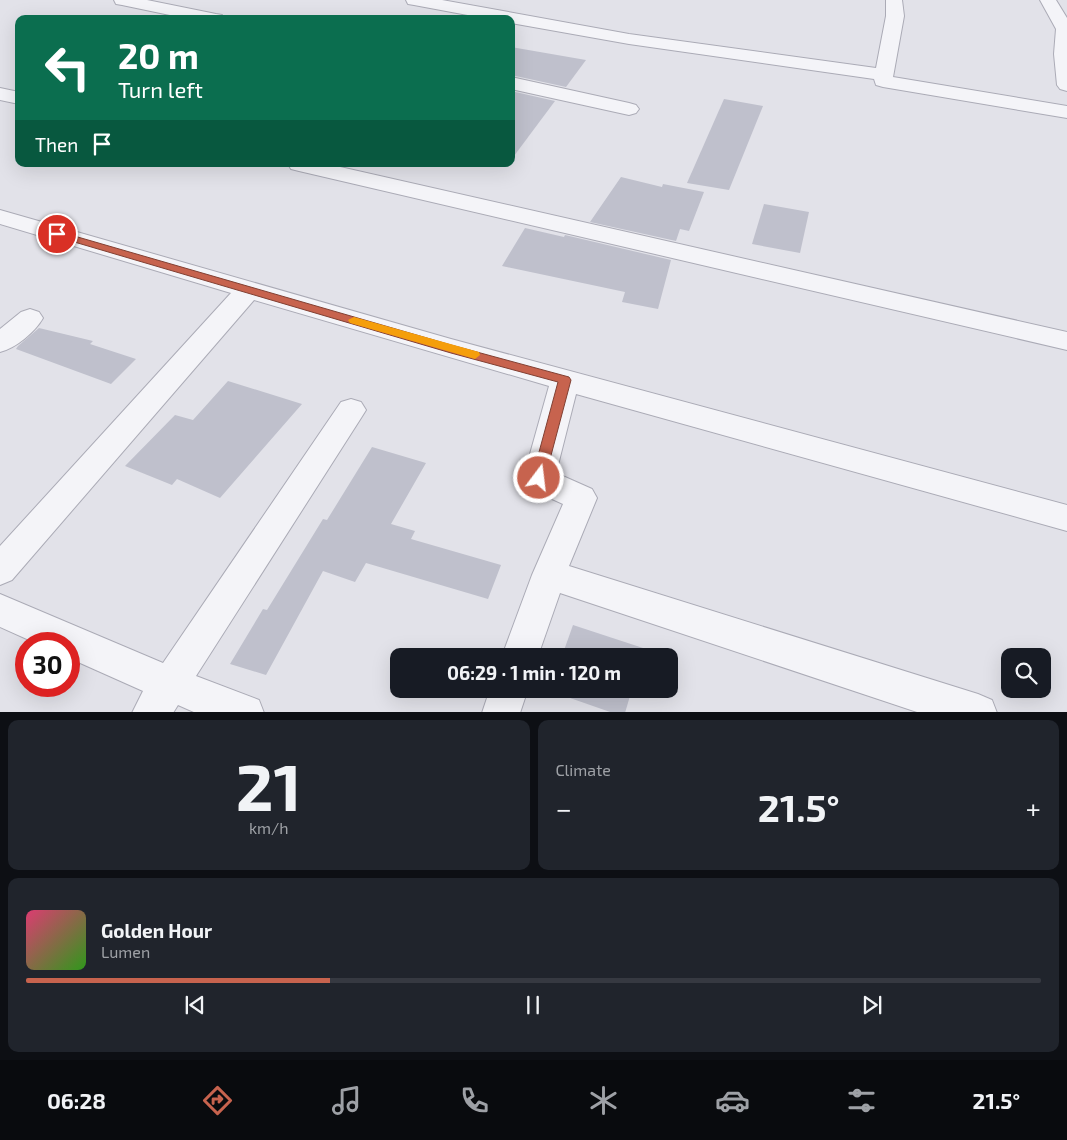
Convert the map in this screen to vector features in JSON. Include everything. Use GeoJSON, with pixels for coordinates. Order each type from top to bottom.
{"type":"FeatureCollection","features":[{"type":"Feature","properties":{"kind":"street"},"geometry":{"type":"LineString","coordinates":[[122,0],[196,15]]}},
{"type":"Feature","properties":{"kind":"street"},"geometry":{"type":"LineString","coordinates":[[414,0],[495,15]]}},
{"type":"Feature","properties":{"kind":"street"},"geometry":{"type":"LineString","coordinates":[[894,0],[895,16],[883,81],[1067,112]]}},
{"type":"Feature","properties":{"kind":"street"},"geometry":{"type":"LineString","coordinates":[[1048,0],[1064,29],[1067,86]]}},
{"type":"Feature","properties":{"kind":"street"},"geometry":{"type":"LineString","coordinates":[[515,19],[630,40],[884,76]]}},
{"type":"Feature","properties":{"kind":"street"},"geometry":{"type":"LineString","coordinates":[[515,84],[629,110]]}},
{"type":"Feature","properties":{"kind":"street"},"geometry":{"type":"LineString","coordinates":[[0,94],[15,97]]}},
{"type":"Feature","properties":{"kind":"street"},"geometry":{"type":"LineString","coordinates":[[312,167],[1067,341]]}},
{"type":"Feature","properties":{"kind":"street"},"geometry":{"type":"LineString","coordinates":[[0,217],[565,380],[1067,518]]}},
{"type":"Feature","properties":{"kind":"street"},"geometry":{"type":"LineString","coordinates":[[0,570],[248,290]]}},
{"type":"Feature","properties":{"kind":"street"},"geometry":{"type":"LineString","coordinates":[[0,344],[30,318]]}},
{"type":"Feature","properties":{"kind":"street"},"geometry":{"type":"LineString","coordinates":[[523,648],[549,575],[581,498],[539,478],[565,380]]}},
{"type":"Feature","properties":{"kind":"street"},"geometry":{"type":"LineString","coordinates":[[160,698],[351,410]]}},
{"type":"Feature","properties":{"kind":"street"},"geometry":{"type":"LineString","coordinates":[[549,575],[978,712]]}},
{"type":"Feature","properties":{"kind":"street"},"geometry":{"type":"LineString","coordinates":[[0,610],[160,698],[245,712]]}},
{"type":"Feature","properties":{"kind":"street"},"geometry":{"type":"LineString","coordinates":[[501,712],[506,698]]}},
{"type":"Feature","properties":{"kind":"building"},"geometry":{"type":"Polygon","coordinates":[[[515,48],[586,60],[566,87],[515,76],[515,48]]]}},
{"type":"Feature","properties":{"kind":"building"},"geometry":{"type":"Polygon","coordinates":[[[515,92],[555,101],[515,155],[515,92]]]}},
{"type":"Feature","properties":{"kind":"building"},"geometry":{"type":"Polygon","coordinates":[[[724,99],[763,106],[729,190],[687,183],[724,99]]]}},
{"type":"Feature","properties":{"kind":"building"},"geometry":{"type":"Polygon","coordinates":[[[621,177],[662,187],[663,184],[704,192],[689,231],[680,229],[676,241],[590,222],[621,177]]]}},
{"type":"Feature","properties":{"kind":"building"},"geometry":{"type":"Polygon","coordinates":[[[764,204],[809,212],[800,253],[752,244],[764,204]]]}},
{"type":"Feature","properties":{"kind":"building"},"geometry":{"type":"Polygon","coordinates":[[[525,228],[564,237],[565,235],[671,260],[658,309],[622,302],[625,292],[502,266],[525,228]]]}},
{"type":"Feature","properties":{"kind":"building"},"geometry":{"type":"Polygon","coordinates":[[[39,328],[93,341],[90,344],[136,359],[111,384],[16,349],[39,328]]]}},
{"type":"Feature","properties":{"kind":"building"},"geometry":{"type":"Polygon","coordinates":[[[228,381],[302,404],[220,498],[177,479],[172,485],[125,466],[175,415],[193,420],[228,381]]]}},
{"type":"Feature","properties":{"kind":"building"},"geometry":{"type":"Polygon","coordinates":[[[372,447],[426,463],[391,524],[415,531],[411,539],[501,565],[488,599],[366,563],[355,582],[323,571],[266,675],[230,664],[263,609],[267,610],[323,519],[327,520],[372,447]]]}},
{"type":"Feature","properties":{"kind":"building"},"geometry":{"type":"Polygon","coordinates":[[[573,625],[643,648],[565,648],[573,625]]]}},
{"type":"Feature","properties":{"kind":"building"},"geometry":{"type":"Polygon","coordinates":[[[570,698],[629,698],[625,712],[610,712],[570,698]]]}},
{"type":"Feature","properties":{"kind":"slow traffic"},"geometry":{"type":"LineString","coordinates":[[354,320],[475,355]]}},
{"type":"Feature","properties":{"kind":"route"},"geometry":{"type":"LineString","coordinates":[[57,234],[451,349],[565,380],[539,478]]}}]}
